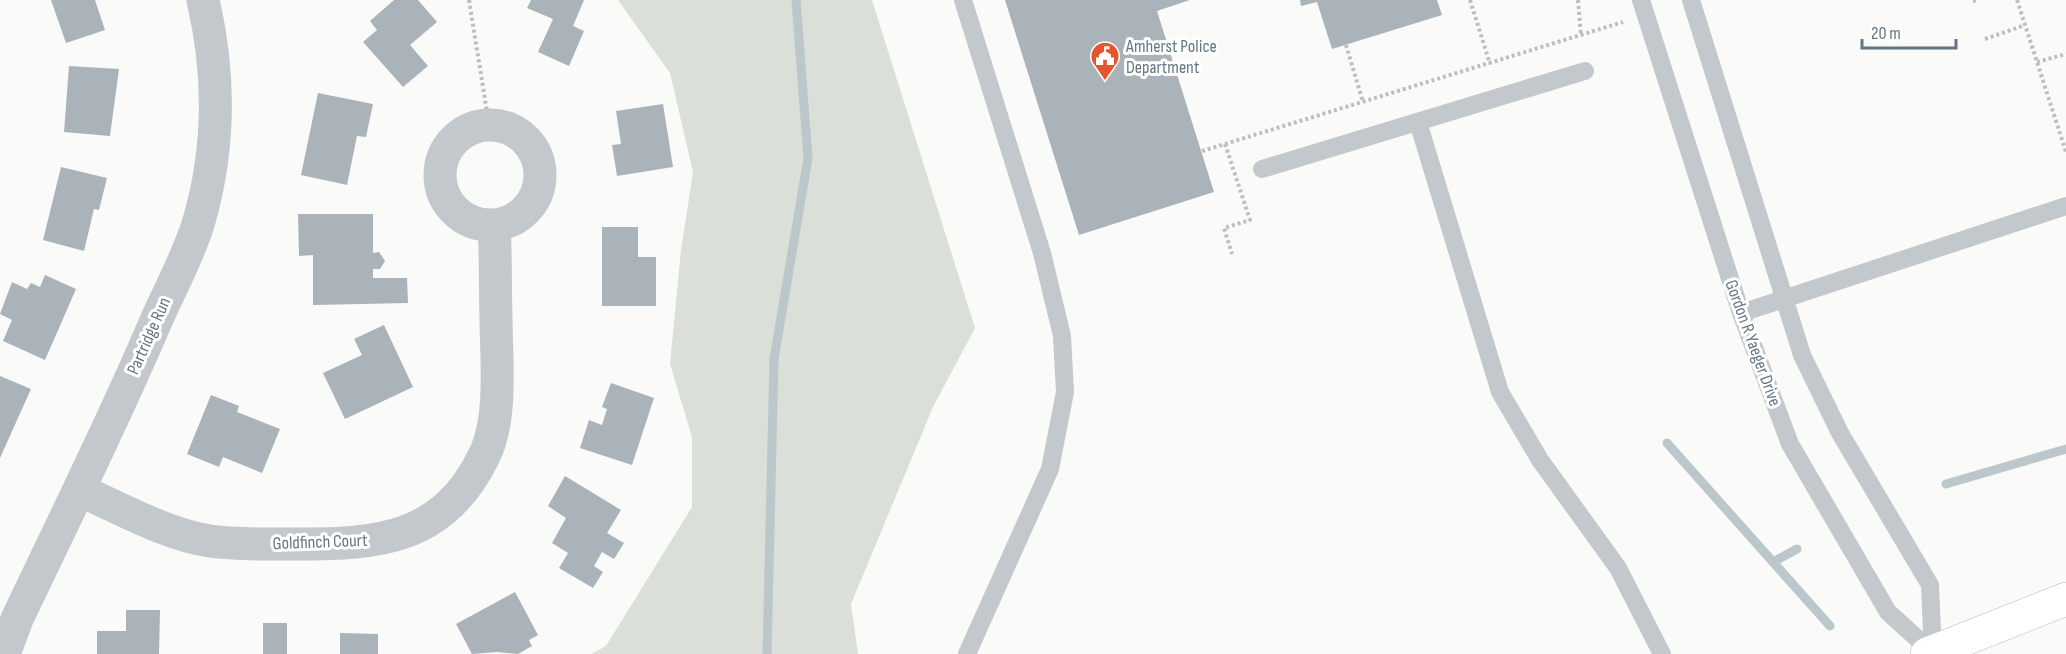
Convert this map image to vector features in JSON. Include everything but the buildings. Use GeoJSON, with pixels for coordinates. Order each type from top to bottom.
{"type":"FeatureCollection","features":[{"type":"Feature","properties":{"kind":"main road"},"geometry":{"type":"LineString","coordinates":[[1931,653],[2066,599]]}},
{"type":"Feature","properties":{"kind":"street","name":"Partridge Run"},"geometry":{"type":"LineString","coordinates":[[4,654],[17,619],[79,490],[199,222],[213,147],[217,88],[211,37],[203,0]]}},
{"type":"Feature","properties":{"kind":"street"},"geometry":{"type":"LineString","coordinates":[[489,124],[509,127],[523,136],[534,149],[541,173],[536,198],[525,212],[511,222],[494,226],[478,224],[464,218],[451,207],[443,193],[440,177],[442,160],[449,146],[460,134],[475,126],[489,124]]}},
{"type":"Feature","properties":{"kind":"street","name":"Goldfinch Court"},"geometry":{"type":"LineString","coordinates":[[79,490],[159,524],[209,540],[357,544],[420,527],[459,494],[484,456],[493,427],[496,392],[494,226]]}},
{"type":"Feature","properties":{"kind":"lane"},"geometry":{"type":"LineString","coordinates":[[963,0],[1042,253],[1062,336],[1065,392],[1050,469],[967,654]]}},
{"type":"Feature","properties":{"kind":"lane","name":"Gordon R Yaeger Drive"},"geometry":{"type":"LineString","coordinates":[[1641,0],[1741,313],[1790,444],[1888,612],[1931,653]]}},
{"type":"Feature","properties":{"kind":"lane"},"geometry":{"type":"LineString","coordinates":[[1691,0],[1802,355],[1840,433],[1930,585],[1931,653]]}},
{"type":"Feature","properties":{"kind":"lane"},"geometry":{"type":"LineString","coordinates":[[1262,169],[1585,71]]}},
{"type":"Feature","properties":{"kind":"lane"},"geometry":{"type":"LineString","coordinates":[[1418,122],[1500,392],[1540,459],[1618,568],[1662,654]]}},
{"type":"Feature","properties":{"kind":"lane"},"geometry":{"type":"LineString","coordinates":[[1741,313],[2066,206]]}},
{"type":"Feature","properties":{"kind":"path"},"geometry":{"type":"LineString","coordinates":[[469,0],[489,124]]}},
{"type":"Feature","properties":{"kind":"path"},"geometry":{"type":"LineString","coordinates":[[1470,0],[1490,64]]}},
{"type":"Feature","properties":{"kind":"path"},"geometry":{"type":"LineString","coordinates":[[1578,0],[1577,19],[1581,36]]}},
{"type":"Feature","properties":{"kind":"path"},"geometry":{"type":"LineString","coordinates":[[2017,0],[2066,152]]}},
{"type":"Feature","properties":{"kind":"path"},"geometry":{"type":"LineString","coordinates":[[1202,152],[1627,21]]}},
{"type":"Feature","properties":{"kind":"path"},"geometry":{"type":"LineString","coordinates":[[1986,39],[2025,25]]}},
{"type":"Feature","properties":{"kind":"path"},"geometry":{"type":"LineString","coordinates":[[1346,45],[1364,102]]}},
{"type":"Feature","properties":{"kind":"path"},"geometry":{"type":"LineString","coordinates":[[2037,62],[2066,54]]}},
{"type":"Feature","properties":{"kind":"path"},"geometry":{"type":"LineString","coordinates":[[1225,144],[1250,220],[1224,228],[1232,254]]}},
{"type":"Feature","properties":{"kind":"shaded area"},"geometry":{"type":"Polygon","coordinates":[[[618,0],[872,0],[975,328],[933,407],[851,604],[858,654],[591,654],[606,646],[692,507],[692,437],[670,364],[681,250],[693,172],[670,73],[618,0]]]}},
{"type":"Feature","properties":{"kind":"waterway"},"geometry":{"type":"LineString","coordinates":[[767,654],[774,359],[808,158],[796,0]]}},
{"type":"Feature","properties":{"kind":"waterway"},"geometry":{"type":"LineString","coordinates":[[1667,443],[1830,626]]}},
{"type":"Feature","properties":{"kind":"waterway"},"geometry":{"type":"LineString","coordinates":[[1946,484],[2066,449]]}},
{"type":"Feature","properties":{"kind":"waterway"},"geometry":{"type":"LineString","coordinates":[[1773,562],[1797,549]]}},
{"type":"Feature","properties":{"kind":"place","name":"Amherst Police Department"},"geometry":{"type":"Point","coordinates":[1105,82]}}]}
